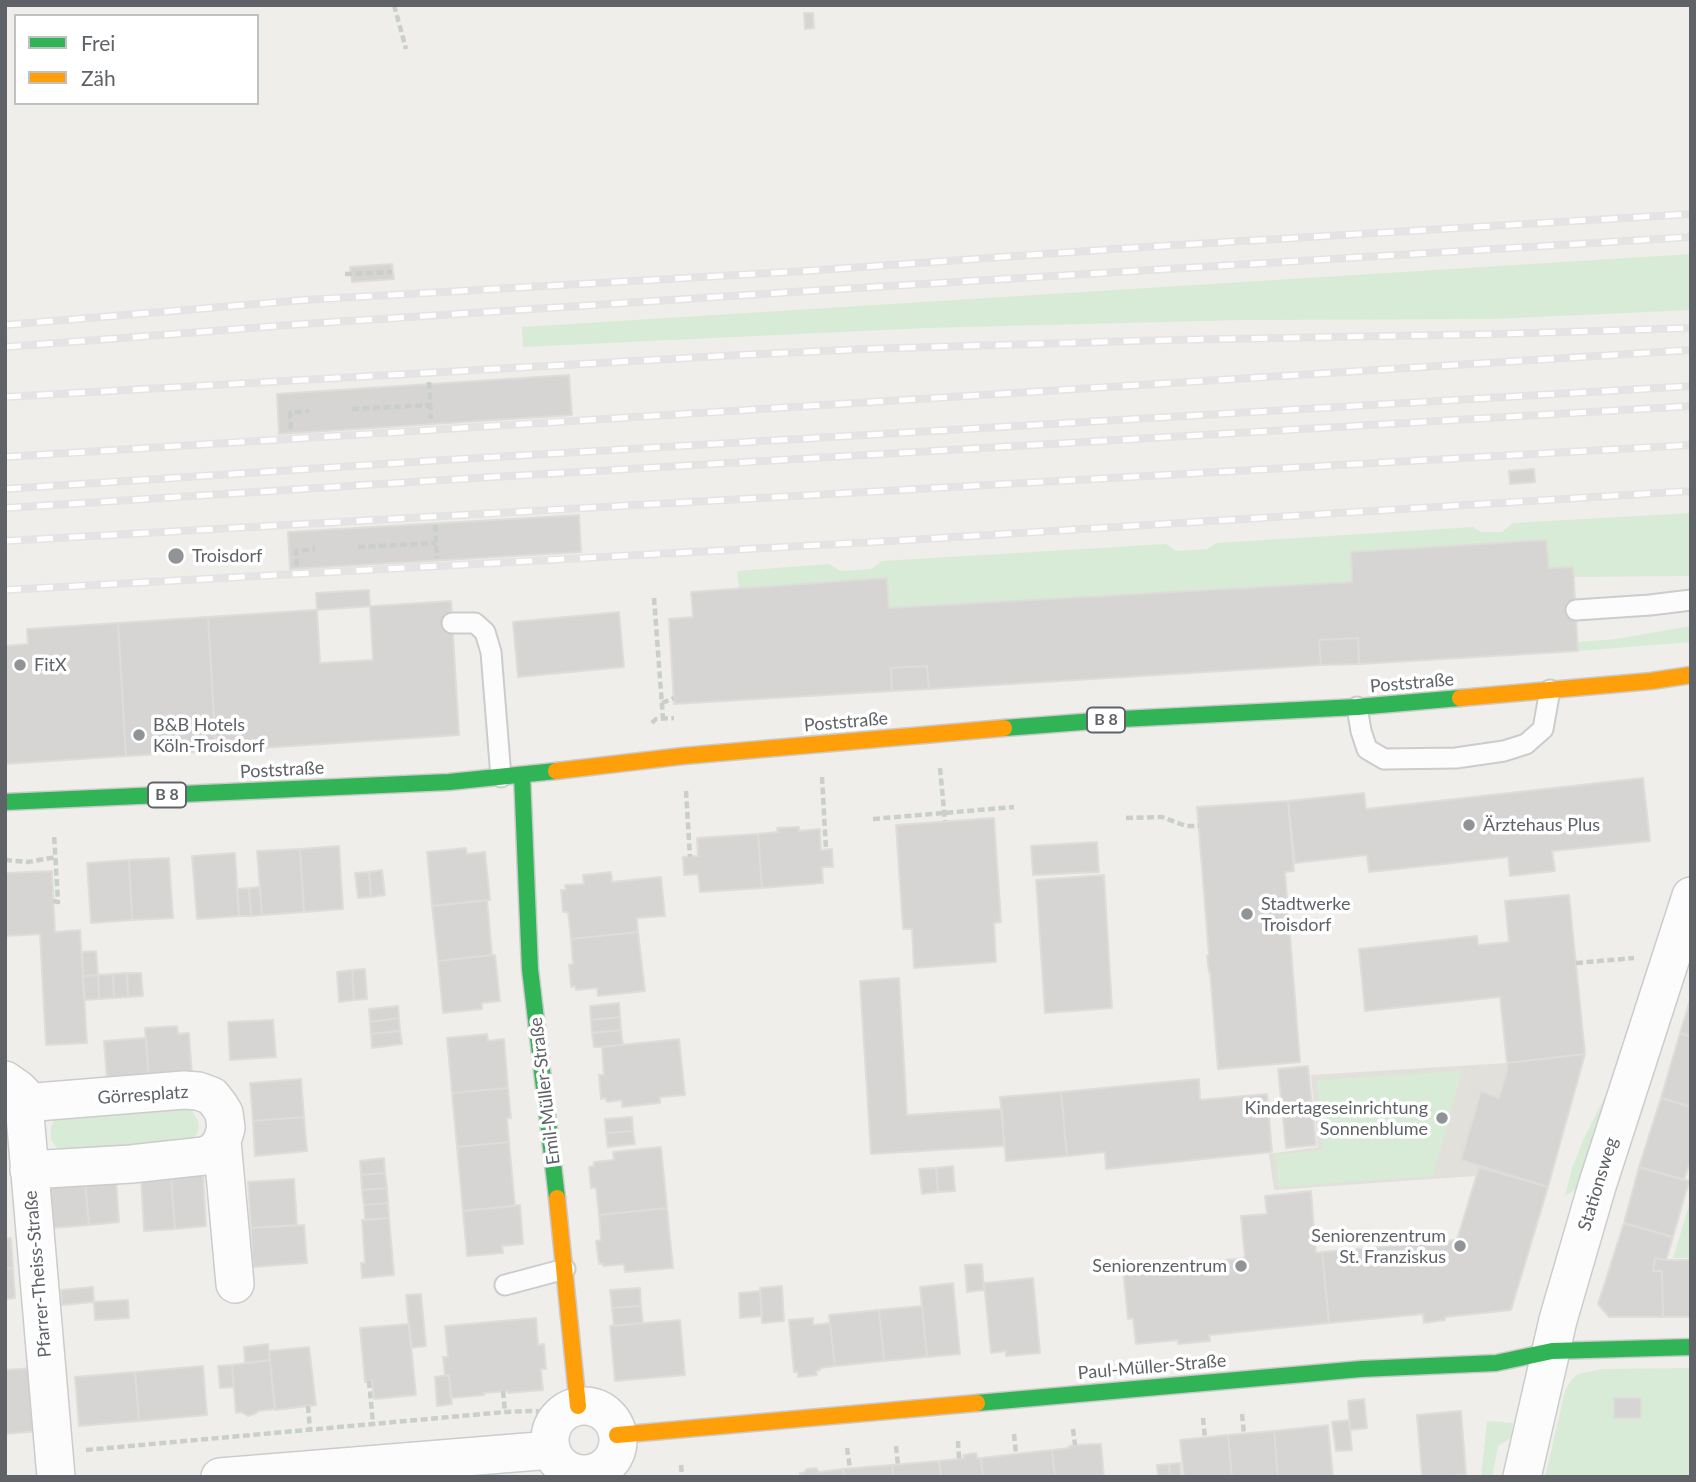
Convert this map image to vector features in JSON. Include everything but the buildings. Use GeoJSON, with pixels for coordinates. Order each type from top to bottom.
{"type":"FeatureCollection","features":[{"type":"Feature","properties":{"kind":"street","name":"Poststraße"},"geometry":{"type":"LineString","coordinates":[[5,802],[449,782],[683,756],[1002,728],[1357,707],[1691,676]]}},
{"type":"Feature","properties":{"kind":"street","name":"Emil-Müller-Straße"},"geometry":{"type":"LineString","coordinates":[[522,775],[530,969],[565,1269],[562,1424]]}},
{"type":"Feature","properties":{"kind":"street","name":"Stationsweg"},"geometry":{"type":"LineString","coordinates":[[1522,1477],[1558,1320],[1597,1186],[1681,955],[1691,897]]}},
{"type":"Feature","properties":{"kind":"street","name":"Görresplatz"},"geometry":{"type":"LineString","coordinates":[[15,1092],[184,1090],[212,1096],[224,1113],[226,1128],[222,1141],[235,1284]]}},
{"type":"Feature","properties":{"kind":"street","name":"Pfarrer-Theiss-Straße"},"geometry":{"type":"LineString","coordinates":[[15,1092],[29,1170],[55,1465]]}},
{"type":"Feature","properties":{"kind":"street"},"geometry":{"type":"LineString","coordinates":[[29,1170],[131,1164],[204,1156],[215,1150],[222,1141]]}},
{"type":"Feature","properties":{"kind":"street","name":"Paul-Müller-Straße"},"geometry":{"type":"LineString","coordinates":[[617,1435],[1347,1370],[1496,1363],[1552,1351],[1691,1347]]}},
{"type":"Feature","properties":{"kind":"street"},"geometry":{"type":"LineString","coordinates":[[220,1477],[459,1467],[596,1408],[604,1412],[615,1426],[617,1444],[610,1461],[585,1475],[561,1465],[562,1424]]}},
{"type":"Feature","properties":{"kind":"lane"},"geometry":{"type":"LineString","coordinates":[[1576,610],[1691,600]]}},
{"type":"Feature","properties":{"kind":"lane"},"geometry":{"type":"LineString","coordinates":[[452,623],[475,623],[485,632],[491,652],[500,777]]}},
{"type":"Feature","properties":{"kind":"lane"},"geometry":{"type":"LineString","coordinates":[[1357,707],[1367,749],[1384,759],[1466,758],[1526,744],[1543,729],[1550,690]]}},
{"type":"Feature","properties":{"kind":"lane"},"geometry":{"type":"LineString","coordinates":[[505,1285],[565,1269]]}},
{"type":"Feature","properties":{"kind":"path"},"geometry":{"type":"LineString","coordinates":[[394,5],[406,49]]}},
{"type":"Feature","properties":{"kind":"path"},"geometry":{"type":"LineString","coordinates":[[345,274],[392,272]]}},
{"type":"Feature","properties":{"kind":"path"},"geometry":{"type":"LineString","coordinates":[[429,382],[431,419]]}},
{"type":"Feature","properties":{"kind":"path"},"geometry":{"type":"LineString","coordinates":[[352,409],[431,405]]}},
{"type":"Feature","properties":{"kind":"path"},"geometry":{"type":"LineString","coordinates":[[291,429],[290,413],[309,411]]}},
{"type":"Feature","properties":{"kind":"path"},"geometry":{"type":"LineString","coordinates":[[435,526],[437,558]]}},
{"type":"Feature","properties":{"kind":"path"},"geometry":{"type":"LineString","coordinates":[[358,547],[436,543]]}},
{"type":"Feature","properties":{"kind":"path"},"geometry":{"type":"LineString","coordinates":[[298,566],[296,551],[315,549]]}},
{"type":"Feature","properties":{"kind":"path"},"geometry":{"type":"LineString","coordinates":[[654,598],[663,719]]}},
{"type":"Feature","properties":{"kind":"path"},"geometry":{"type":"LineString","coordinates":[[662,703],[674,698]]}},
{"type":"Feature","properties":{"kind":"path"},"geometry":{"type":"LineString","coordinates":[[940,757],[945,821]]}},
{"type":"Feature","properties":{"kind":"path"},"geometry":{"type":"LineString","coordinates":[[821,768],[826,849]]}},
{"type":"Feature","properties":{"kind":"path"},"geometry":{"type":"LineString","coordinates":[[685,780],[690,857]]}},
{"type":"Feature","properties":{"kind":"path"},"geometry":{"type":"LineString","coordinates":[[873,819],[1014,807]]}},
{"type":"Feature","properties":{"kind":"path"},"geometry":{"type":"LineString","coordinates":[[1126,818],[1162,817],[1186,826],[1199,826]]}},
{"type":"Feature","properties":{"kind":"path"},"geometry":{"type":"LineString","coordinates":[[53,901],[58,902],[54,834]]}},
{"type":"Feature","properties":{"kind":"path"},"geometry":{"type":"LineString","coordinates":[[5,860],[28,862],[56,857]]}},
{"type":"Feature","properties":{"kind":"path"},"geometry":{"type":"LineString","coordinates":[[1576,963],[1681,955]]}},
{"type":"Feature","properties":{"kind":"path"},"geometry":{"type":"LineString","coordinates":[[369,1381],[373,1424]]}},
{"type":"Feature","properties":{"kind":"path"},"geometry":{"type":"LineString","coordinates":[[503,1391],[505,1412]]}},
{"type":"Feature","properties":{"kind":"path"},"geometry":{"type":"LineString","coordinates":[[308,1406],[310,1430]]}},
{"type":"Feature","properties":{"kind":"path"},"geometry":{"type":"LineString","coordinates":[[55,1465],[310,1430],[505,1412],[548,1413],[562,1424]]}},
{"type":"Feature","properties":{"kind":"shaded area","name":"Kindertageseinrichtung Sonnenblume"},"geometry":{"type":"Polygon","coordinates":[[[1585,1054],[1548,1187],[1480,1167],[1475,1176],[1274,1190],[1269,1154],[1318,1147],[1311,1075],[1507,1063],[1585,1054]]]}},
{"type":"Feature","properties":{"kind":"green space"},"geometry":{"type":"Polygon","coordinates":[[[1691,254],[1691,310],[1493,319],[1244,320],[926,328],[523,347],[522,327],[1691,254]]]}},
{"type":"Feature","properties":{"kind":"green space"},"geometry":{"type":"Polygon","coordinates":[[[1691,513],[1691,576],[1574,577],[1573,567],[1549,568],[1546,540],[1351,552],[1352,582],[889,608],[887,578],[739,588],[737,571],[829,564],[840,571],[871,569],[882,561],[1166,544],[1176,551],[1207,549],[1217,543],[1473,527],[1481,532],[1502,532],[1513,523],[1691,513]]]}},
{"type":"Feature","properties":{"kind":"green space"},"geometry":{"type":"Polygon","coordinates":[[[1691,626],[1691,642],[1578,651],[1578,642],[1616,639],[1691,626]]]}},
{"type":"Feature","properties":{"kind":"green space"},"geometry":{"type":"Polygon","coordinates":[[[1462,1071],[1433,1176],[1279,1187],[1275,1155],[1323,1150],[1317,1080],[1462,1071]]]}},
{"type":"Feature","properties":{"kind":"green space"},"geometry":{"type":"Polygon","coordinates":[[[1610,1087],[1580,1187],[1565,1196],[1584,1138],[1610,1087]]]}},
{"type":"Feature","properties":{"kind":"green space"},"geometry":{"type":"Polygon","coordinates":[[[182,1107],[191,1109],[198,1121],[199,1128],[191,1141],[64,1152],[51,1140],[54,1120],[63,1117],[182,1107]]]}},
{"type":"Feature","properties":{"kind":"green space"},"geometry":{"type":"Polygon","coordinates":[[[1691,1199],[1691,1258],[1673,1258],[1691,1199]]]}},
{"type":"Feature","properties":{"kind":"green space"},"geometry":{"type":"Polygon","coordinates":[[[1691,1368],[1691,1477],[1545,1477],[1565,1391],[1578,1374],[1602,1369],[1691,1368]]]}},
{"type":"Feature","properties":{"kind":"green space"},"geometry":{"type":"Polygon","coordinates":[[[1487,1421],[1513,1423],[1511,1438],[1498,1446],[1492,1477],[1481,1477],[1487,1421]]]}},
{"type":"Feature","properties":{"kind":"railway"},"geometry":{"type":"LineString","coordinates":[[5,325],[304,300],[806,271],[1144,247],[1691,214]]}},
{"type":"Feature","properties":{"kind":"railway"},"geometry":{"type":"LineString","coordinates":[[5,347],[303,324],[808,291],[1691,237]]}},
{"type":"Feature","properties":{"kind":"railway"},"geometry":{"type":"LineString","coordinates":[[5,397],[865,349],[1691,328]]}},
{"type":"Feature","properties":{"kind":"railway"},"geometry":{"type":"LineString","coordinates":[[5,457],[1691,350]]}},
{"type":"Feature","properties":{"kind":"railway"},"geometry":{"type":"LineString","coordinates":[[5,489],[444,460],[1691,386]]}},
{"type":"Feature","properties":{"kind":"railway"},"geometry":{"type":"LineString","coordinates":[[5,508],[1691,406]]}},
{"type":"Feature","properties":{"kind":"railway"},"geometry":{"type":"LineString","coordinates":[[5,541],[1691,445]]}},
{"type":"Feature","properties":{"kind":"railway"},"geometry":{"type":"LineString","coordinates":[[5,590],[892,541],[1691,491]]}},
{"type":"Feature","properties":{"kind":"traffic: fast"},"geometry":{"type":"LineString","coordinates":[[1004,728],[1357,707],[1460,698]]}},
{"type":"Feature","properties":{"kind":"traffic: fast"},"geometry":{"type":"LineString","coordinates":[[5,802],[449,782],[556,771]]}},
{"type":"Feature","properties":{"kind":"traffic: fast"},"geometry":{"type":"LineString","coordinates":[[522,775],[530,969],[557,1198]]}},
{"type":"Feature","properties":{"kind":"traffic: fast"},"geometry":{"type":"LineString","coordinates":[[977,1403],[1361,1369],[1496,1363],[1552,1351],[1691,1347]]}},
{"type":"Feature","properties":{"kind":"traffic: slow"},"geometry":{"type":"LineString","coordinates":[[1460,698],[1691,675]]}},
{"type":"Feature","properties":{"kind":"traffic: slow"},"geometry":{"type":"LineString","coordinates":[[556,771],[683,756],[1004,728]]}},
{"type":"Feature","properties":{"kind":"traffic: slow"},"geometry":{"type":"LineString","coordinates":[[557,1198],[578,1406]]}},
{"type":"Feature","properties":{"kind":"traffic: slow"},"geometry":{"type":"LineString","coordinates":[[617,1435],[977,1403]]}},
{"type":"Feature","properties":{"kind":"place","name":"Troisdorf"},"geometry":{"type":"Point","coordinates":[176,556]}},
{"type":"Feature","properties":{"kind":"place","name":"FitX"},"geometry":{"type":"Point","coordinates":[20,665]}},
{"type":"Feature","properties":{"kind":"place","name":"B&B Hotels Köln-Troisdorf"},"geometry":{"type":"Point","coordinates":[139,735]}},
{"type":"Feature","properties":{"kind":"place","name":"Ärztehaus Plus"},"geometry":{"type":"Point","coordinates":[1469,825]}},
{"type":"Feature","properties":{"kind":"place","name":"Stadtwerke Troisdorf"},"geometry":{"type":"Point","coordinates":[1247,914]}},
{"type":"Feature","properties":{"kind":"place","name":"Kindertageseinrichtung Sonnenblume"},"geometry":{"type":"Point","coordinates":[1442,1118]}},
{"type":"Feature","properties":{"kind":"place","name":"Seniorenzentrum St. Franziskus"},"geometry":{"type":"Point","coordinates":[1460,1246]}},
{"type":"Feature","properties":{"kind":"place","name":"Seniorenzentrum"},"geometry":{"type":"Point","coordinates":[1241,1266]}}]}
